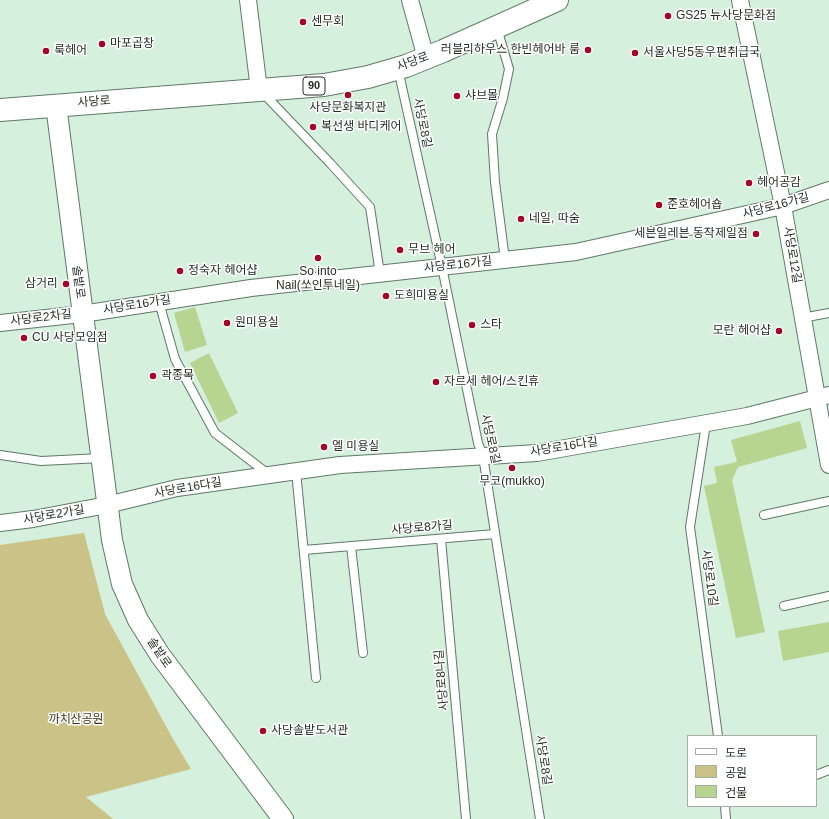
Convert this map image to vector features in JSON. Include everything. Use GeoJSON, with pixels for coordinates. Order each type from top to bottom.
{"type":"FeatureCollection","features":[{"type":"Feature","properties":{"kind":"main road","name":"사당로"},"geometry":{"type":"LineString","coordinates":[[0,110],[324,85],[368,77],[426,58],[557,0]]}},
{"type":"Feature","properties":{"kind":"street"},"geometry":{"type":"LineString","coordinates":[[248,0],[259,90]]}},
{"type":"Feature","properties":{"kind":"street"},"geometry":{"type":"LineString","coordinates":[[410,0],[426,58]]}},
{"type":"Feature","properties":{"kind":"street","name":"사당로12길"},"geometry":{"type":"LineString","coordinates":[[740,0],[783,206],[802,318],[823,396],[829,465]]}},
{"type":"Feature","properties":{"kind":"street","name":"솔밭로"},"geometry":{"type":"LineString","coordinates":[[56,105],[107,505],[112,540],[122,584],[138,620],[160,655],[283,819]]}},
{"type":"Feature","properties":{"kind":"street","name":"사당로16가길"},"geometry":{"type":"LineString","coordinates":[[82,314],[251,288],[576,252],[783,206],[829,190]]}},
{"type":"Feature","properties":{"kind":"street","name":"사당로2차길"},"geometry":{"type":"LineString","coordinates":[[0,323],[82,314]]}},
{"type":"Feature","properties":{"kind":"street","name":"사당로16다길"},"geometry":{"type":"LineString","coordinates":[[107,505],[177,488],[340,465],[537,453],[747,416],[823,396]]}},
{"type":"Feature","properties":{"kind":"street","name":"사당로2가길"},"geometry":{"type":"LineString","coordinates":[[0,524],[107,505]]}},
{"type":"Feature","properties":{"kind":"lane"},"geometry":{"type":"LineString","coordinates":[[496,27],[508,69],[503,98],[492,134],[495,182],[504,260]]}},
{"type":"Feature","properties":{"kind":"lane","name":"사당로8길"},"geometry":{"type":"LineString","coordinates":[[398,68],[442,267],[478,443],[483,456],[540,819]]}},
{"type":"Feature","properties":{"kind":"lane"},"geometry":{"type":"LineString","coordinates":[[259,90],[330,163],[370,207],[380,274]]}},
{"type":"Feature","properties":{"kind":"lane"},"geometry":{"type":"LineString","coordinates":[[159,302],[174,359],[215,434],[269,475]]}},
{"type":"Feature","properties":{"kind":"lane"},"geometry":{"type":"LineString","coordinates":[[802,318],[829,313]]}},
{"type":"Feature","properties":{"kind":"lane","name":"사당로10길"},"geometry":{"type":"LineString","coordinates":[[706,424],[690,527],[718,735]]}},
{"type":"Feature","properties":{"kind":"lane"},"geometry":{"type":"LineString","coordinates":[[0,455],[41,461],[101,458]]}},
{"type":"Feature","properties":{"kind":"lane"},"geometry":{"type":"LineString","coordinates":[[296,471],[316,678]]}},
{"type":"Feature","properties":{"kind":"lane"},"geometry":{"type":"LineString","coordinates":[[764,515],[829,501]]}},
{"type":"Feature","properties":{"kind":"lane","name":"사당로8가길"},"geometry":{"type":"LineString","coordinates":[[304,550],[495,534]]}},
{"type":"Feature","properties":{"kind":"lane","name":"사당로8나길"},"geometry":{"type":"LineString","coordinates":[[441,539],[466,819]]}},
{"type":"Feature","properties":{"kind":"lane"},"geometry":{"type":"LineString","coordinates":[[351,546],[363,653]]}},
{"type":"Feature","properties":{"kind":"lane"},"geometry":{"type":"LineString","coordinates":[[784,606],[829,596]]}},
{"type":"Feature","properties":{"kind":"lane"},"geometry":{"type":"LineString","coordinates":[[817,775],[829,770]]}},
{"type":"Feature","properties":{"kind":"lane"},"geometry":{"type":"LineString","coordinates":[[725,807],[726,819]]}},
{"type":"Feature","properties":{"kind":"green space","name":"까치산공원"},"geometry":{"type":"Polygon","coordinates":[[[84,533],[105,614],[191,769],[86,797],[113,819],[0,819],[0,545],[84,533]]]}},
{"type":"Feature","properties":{"kind":"building"},"geometry":{"type":"Polygon","coordinates":[[[195,307],[207,345],[185,352],[174,313],[195,307]]]}},
{"type":"Feature","properties":{"kind":"building"},"geometry":{"type":"Polygon","coordinates":[[[209,353],[238,413],[219,423],[190,363],[209,353]]]}},
{"type":"Feature","properties":{"kind":"building"},"geometry":{"type":"Polygon","coordinates":[[[800,421],[807,448],[738,467],[732,480],[765,632],[736,638],[704,486],[717,483],[714,467],[737,462],[731,440],[800,421]]]}},
{"type":"Feature","properties":{"kind":"building"},"geometry":{"type":"Polygon","coordinates":[[[829,622],[829,652],[783,661],[778,631],[829,622]]]}},
{"type":"Feature","properties":{"kind":"place","name":"GS25 뉴사당문화점"},"geometry":{"type":"Point","coordinates":[668,16]}},
{"type":"Feature","properties":{"kind":"place","name":"센무회"},"geometry":{"type":"Point","coordinates":[303,22]}},
{"type":"Feature","properties":{"kind":"place","name":"마포곱창"},"geometry":{"type":"Point","coordinates":[102,44]}},
{"type":"Feature","properties":{"kind":"place","name":"러블리하우스 한빈헤어바 룸"},"geometry":{"type":"Point","coordinates":[588,50]}},
{"type":"Feature","properties":{"kind":"place","name":"룩헤어"},"geometry":{"type":"Point","coordinates":[46,51]}},
{"type":"Feature","properties":{"kind":"place","name":"서울사당5동우편취급국"},"geometry":{"type":"Point","coordinates":[635,53]}},
{"type":"Feature","properties":{"kind":"place","name":"사당문화복지관"},"geometry":{"type":"Point","coordinates":[348,95]}},
{"type":"Feature","properties":{"kind":"place","name":"샤브몰"},"geometry":{"type":"Point","coordinates":[457,96]}},
{"type":"Feature","properties":{"kind":"place","name":"복선생 바디케어"},"geometry":{"type":"Point","coordinates":[313,127]}},
{"type":"Feature","properties":{"kind":"place","name":"헤어공감"},"geometry":{"type":"Point","coordinates":[749,183]}},
{"type":"Feature","properties":{"kind":"place","name":"준호헤어숍"},"geometry":{"type":"Point","coordinates":[659,205]}},
{"type":"Feature","properties":{"kind":"place","name":"네일, 따숨"},"geometry":{"type":"Point","coordinates":[521,219]}},
{"type":"Feature","properties":{"kind":"place","name":"세븐일레븐 동작제일점"},"geometry":{"type":"Point","coordinates":[756,234]}},
{"type":"Feature","properties":{"kind":"place","name":"무브 헤어"},"geometry":{"type":"Point","coordinates":[400,250]}},
{"type":"Feature","properties":{"kind":"place","name":"So into Nail(쏘인투네일)"},"geometry":{"type":"Point","coordinates":[318,258]}},
{"type":"Feature","properties":{"kind":"place","name":"정숙자 헤어샵"},"geometry":{"type":"Point","coordinates":[180,271]}},
{"type":"Feature","properties":{"kind":"place","name":"삼거리"},"geometry":{"type":"Point","coordinates":[66,284]}},
{"type":"Feature","properties":{"kind":"place","name":"도희미용실"},"geometry":{"type":"Point","coordinates":[386,296]}},
{"type":"Feature","properties":{"kind":"place","name":"원미용실"},"geometry":{"type":"Point","coordinates":[227,323]}},
{"type":"Feature","properties":{"kind":"place","name":"스타"},"geometry":{"type":"Point","coordinates":[472,325]}},
{"type":"Feature","properties":{"kind":"place","name":"모란 헤어샵"},"geometry":{"type":"Point","coordinates":[779,331]}},
{"type":"Feature","properties":{"kind":"place","name":"CU 사당모임점"},"geometry":{"type":"Point","coordinates":[24,338]}},
{"type":"Feature","properties":{"kind":"place","name":"곽종목"},"geometry":{"type":"Point","coordinates":[153,376]}},
{"type":"Feature","properties":{"kind":"place","name":"자르세 헤어/스킨휴"},"geometry":{"type":"Point","coordinates":[436,382]}},
{"type":"Feature","properties":{"kind":"place","name":"엘 미용실"},"geometry":{"type":"Point","coordinates":[324,447]}},
{"type":"Feature","properties":{"kind":"place","name":"무코(mukko)"},"geometry":{"type":"Point","coordinates":[512,468]}},
{"type":"Feature","properties":{"kind":"place","name":"사당솔밭도서관"},"geometry":{"type":"Point","coordinates":[263,731]}}]}
